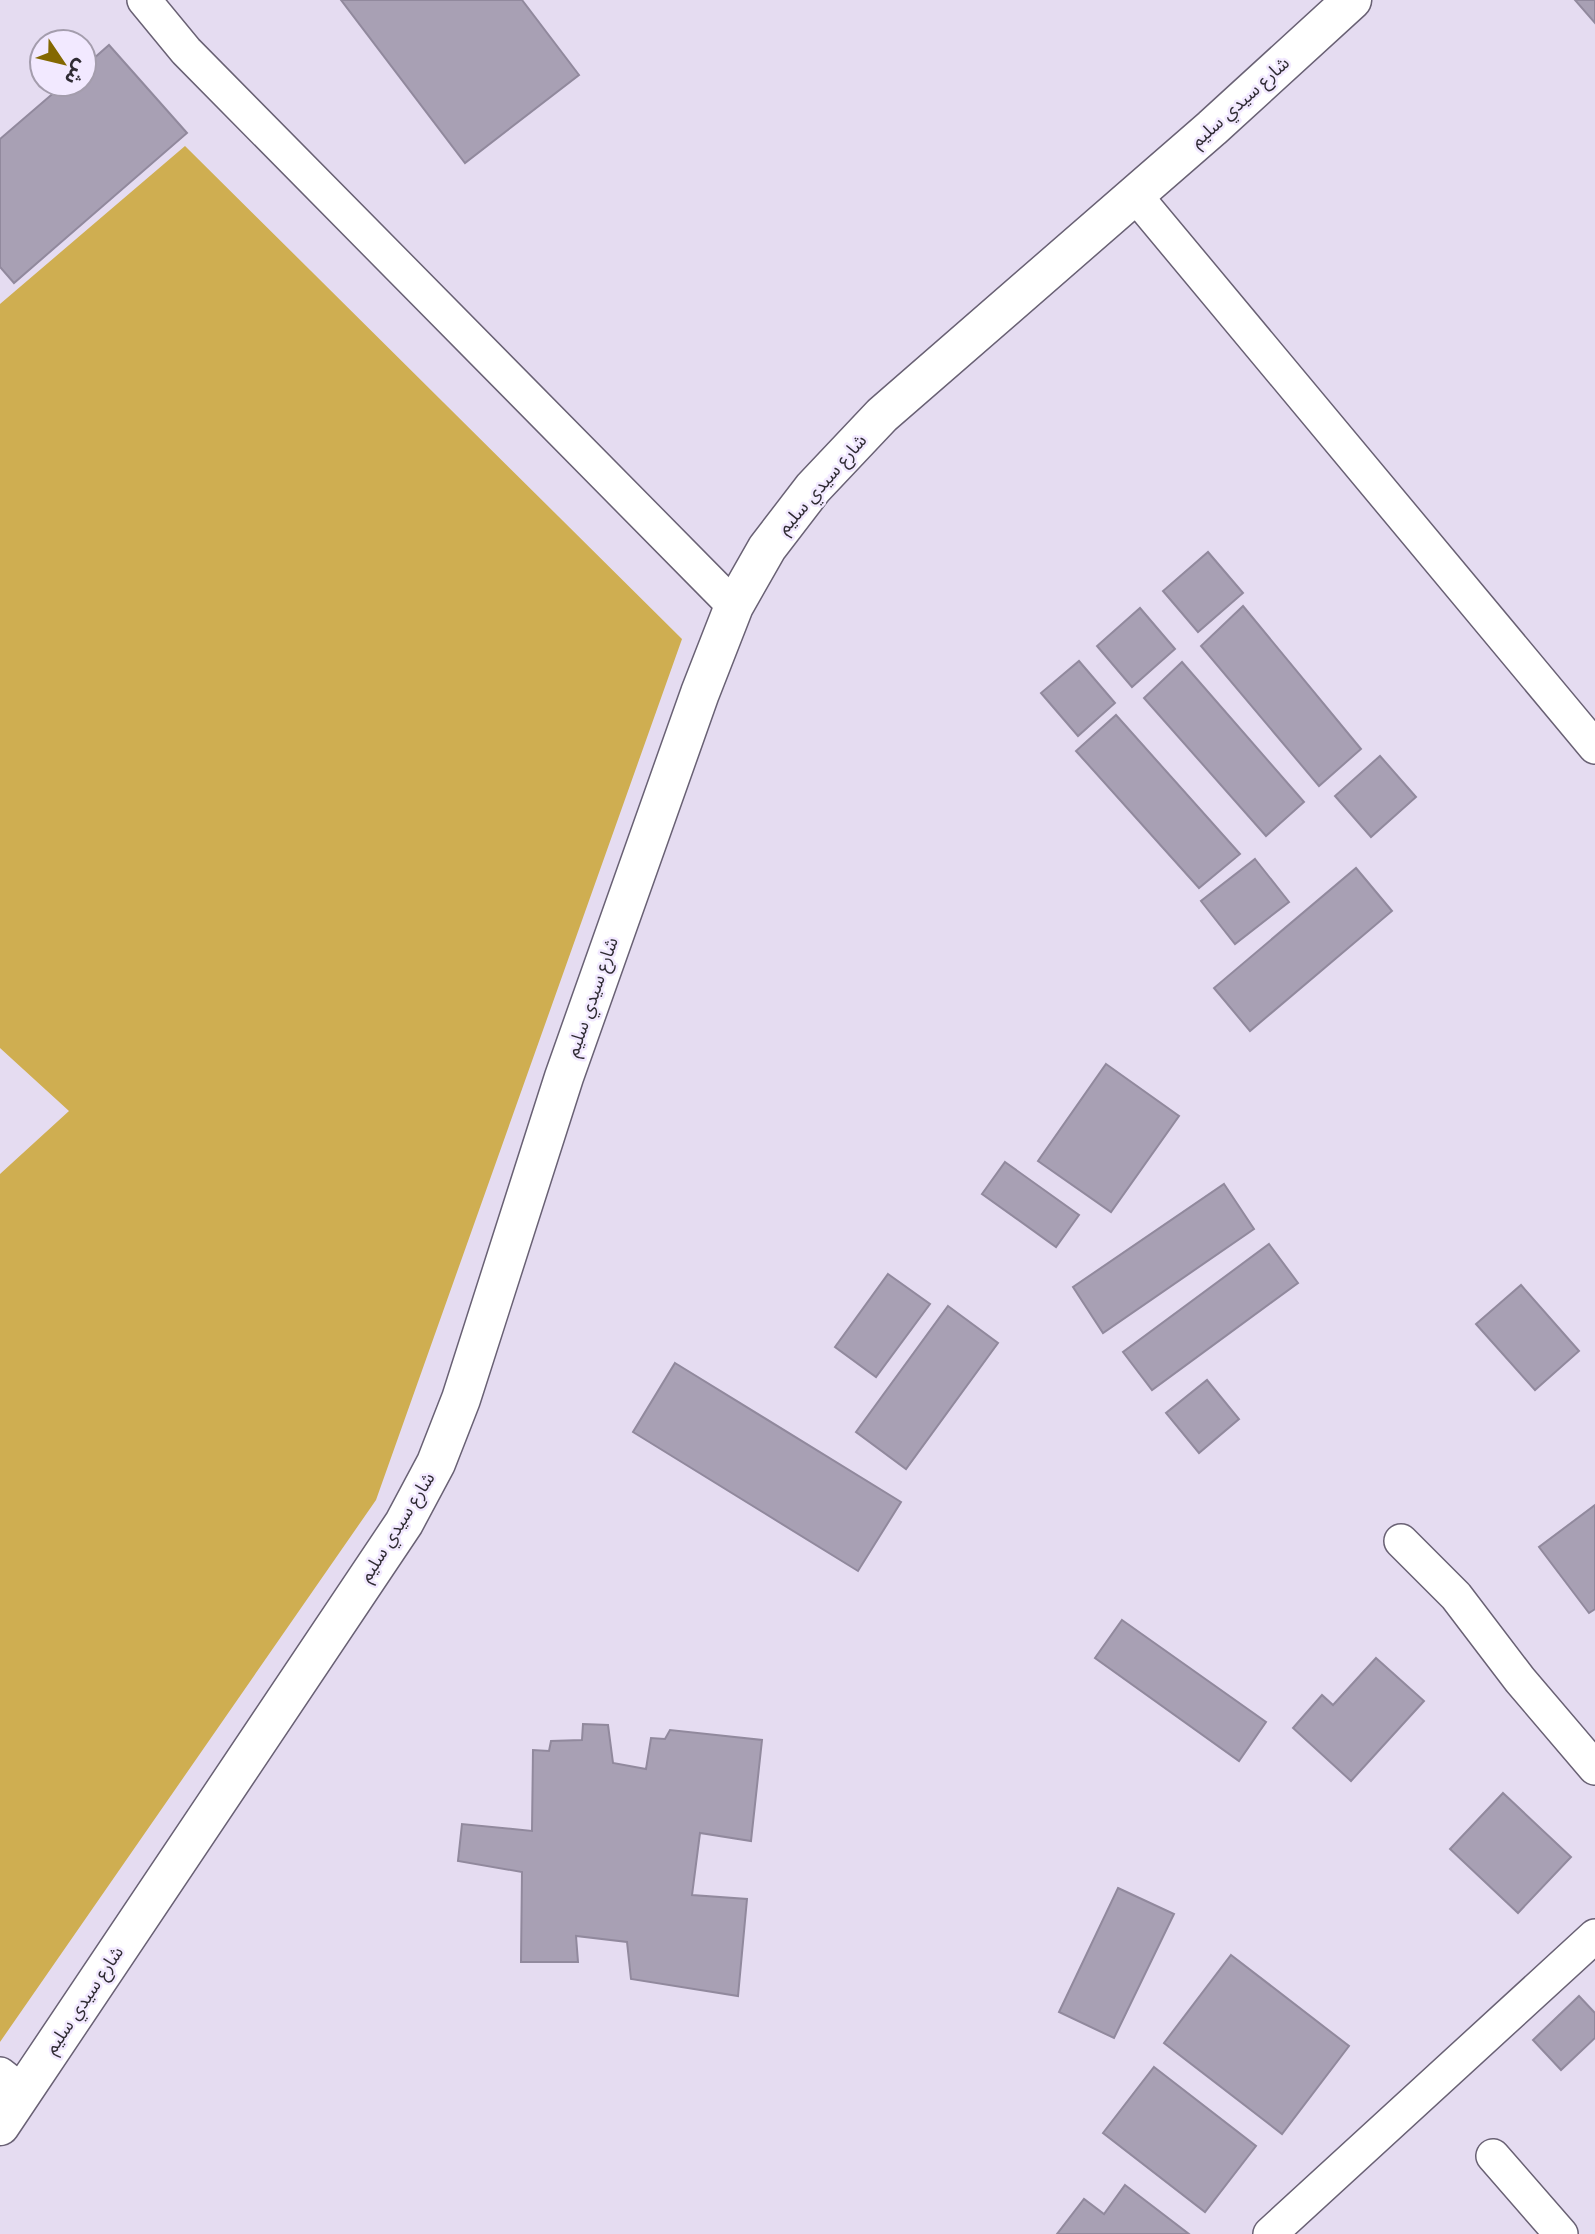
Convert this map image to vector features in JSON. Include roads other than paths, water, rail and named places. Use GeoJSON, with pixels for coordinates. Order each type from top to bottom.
{"type":"FeatureCollection","features":[{"type":"Feature","properties":{"kind":"main road","name":"شارع سيدي سليم"},"geometry":{"type":"LineString","coordinates":[[0,2126],[11,2083],[396,1535],[436,1463],[461,1399],[564,1077],[700,692],[734,606],[767,548],[813,488],[882,415],[1212,128],[1352,0]]}},
{"type":"Feature","properties":{"kind":"street"},"geometry":{"type":"LineString","coordinates":[[144,0],[186,51],[734,606]]}},
{"type":"Feature","properties":{"kind":"street"},"geometry":{"type":"LineString","coordinates":[[1135,195],[1595,747]]}},
{"type":"Feature","properties":{"kind":"street"},"geometry":{"type":"LineString","coordinates":[[1401,1541],[1456,1596],[1520,1680],[1595,1768]]}},
{"type":"Feature","properties":{"kind":"street"},"geometry":{"type":"LineString","coordinates":[[1270,2234],[1595,1936]]}},
{"type":"Feature","properties":{"kind":"street"},"geometry":{"type":"LineString","coordinates":[[1493,2156],[1562,2234]]}}]}
